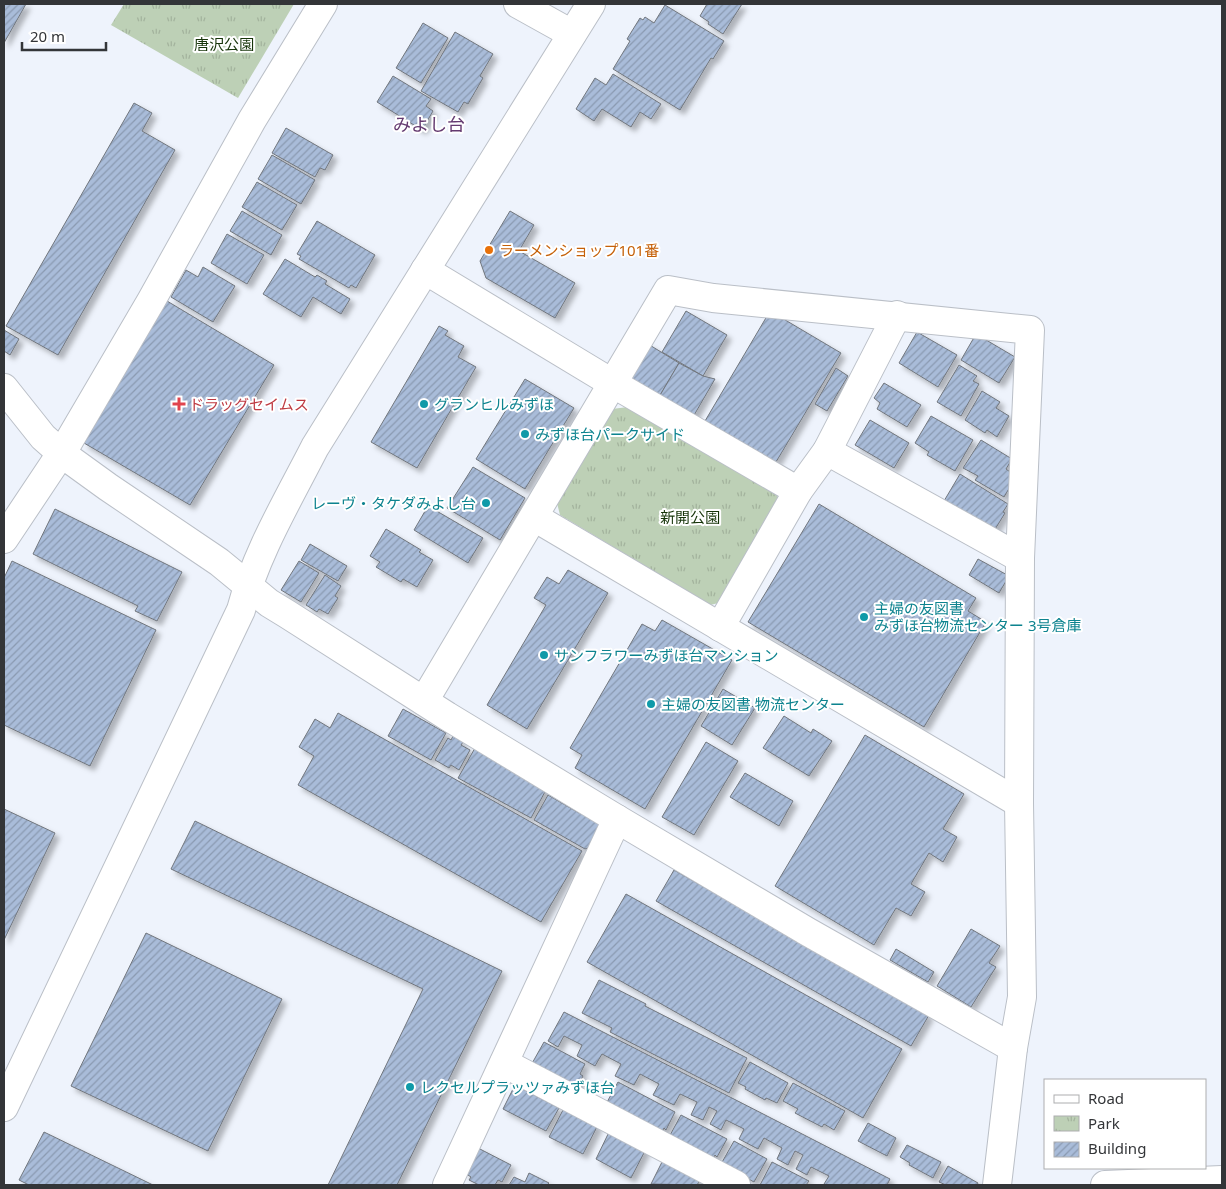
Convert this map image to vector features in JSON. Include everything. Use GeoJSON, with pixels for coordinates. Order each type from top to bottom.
{"type":"FeatureCollection","features":[{"type":"Feature","properties":{"kind":"street"},"geometry":{"type":"LineString","coordinates":[[4,539],[61,453],[150,301],[252,120],[323,4]]}},
{"type":"Feature","properties":{"kind":"street"},"geometry":{"type":"LineString","coordinates":[[518,4],[572,34]]}},
{"type":"Feature","properties":{"kind":"street"},"geometry":{"type":"LineString","coordinates":[[4,1107],[241,610],[248,585],[314,447],[591,4]]}},
{"type":"Feature","properties":{"kind":"street"},"geometry":{"type":"LineString","coordinates":[[425,270],[612,383],[798,490]]}},
{"type":"Feature","properties":{"kind":"street"},"geometry":{"type":"LineString","coordinates":[[424,701],[668,290],[713,298],[897,315],[1030,330],[1020,558],[1019,803],[1022,996],[1013,1048],[996,1185]]}},
{"type":"Feature","properties":{"kind":"street"},"geometry":{"type":"LineString","coordinates":[[720,628],[798,490],[827,450],[897,315]]}},
{"type":"Feature","properties":{"kind":"street"},"geometry":{"type":"LineString","coordinates":[[4,388],[43,437],[61,453],[219,562],[275,606],[617,820],[808,932],[1013,1048]]}},
{"type":"Feature","properties":{"kind":"street"},"geometry":{"type":"LineString","coordinates":[[827,450],[1020,558]]}},
{"type":"Feature","properties":{"kind":"street"},"geometry":{"type":"LineString","coordinates":[[534,517],[1019,803]]}},
{"type":"Feature","properties":{"kind":"street"},"geometry":{"type":"LineString","coordinates":[[447,1185],[617,820]]}},
{"type":"Feature","properties":{"kind":"street"},"geometry":{"type":"LineString","coordinates":[[504,1063],[736,1185]]}},
{"type":"Feature","properties":{"kind":"street"},"geometry":{"type":"LineString","coordinates":[[1105,1185],[1222,1180]]}},
{"type":"Feature","properties":{"kind":"green space","name":"唐沢公園"},"geometry":{"type":"Polygon","coordinates":[[[124,4],[294,4],[238,98],[111,25],[124,4]]]}},
{"type":"Feature","properties":{"kind":"green space","name":"新開公園"},"geometry":{"type":"Polygon","coordinates":[[[628,407],[776,492],[780,505],[723,602],[710,605],[560,515],[557,503],[612,409],[628,407]]]}},
{"type":"Feature","properties":{"kind":"building"},"geometry":{"type":"Polygon","coordinates":[[[4,4],[26,4],[4,43],[4,4]]]}},
{"type":"Feature","properties":{"kind":"building"},"geometry":{"type":"Polygon","coordinates":[[[707,4],[742,4],[723,34],[700,16],[707,4]]]}},
{"type":"Feature","properties":{"kind":"building"},"geometry":{"type":"Polygon","coordinates":[[[665,5],[724,41],[713,59],[711,58],[680,110],[613,69],[630,41],[627,39],[640,18],[643,20],[645,17],[654,23],[665,5]]]}},
{"type":"Feature","properties":{"kind":"building"},"geometry":{"type":"Polygon","coordinates":[[[423,23],[448,38],[421,83],[396,68],[423,23]]]}},
{"type":"Feature","properties":{"kind":"building"},"geometry":{"type":"Polygon","coordinates":[[[455,32],[493,54],[480,76],[483,78],[468,104],[464,102],[458,112],[421,91],[455,32]]]}},
{"type":"Feature","properties":{"kind":"building"},"geometry":{"type":"Polygon","coordinates":[[[613,74],[661,104],[651,119],[640,112],[631,127],[602,109],[594,121],[576,109],[595,78],[606,85],[613,74]]]}},
{"type":"Feature","properties":{"kind":"building"},"geometry":{"type":"Polygon","coordinates":[[[393,76],[431,99],[426,106],[433,111],[422,130],[377,102],[393,76]]]}},
{"type":"Feature","properties":{"kind":"building"},"geometry":{"type":"Polygon","coordinates":[[[134,103],[152,113],[142,131],[175,150],[58,355],[6,326],[134,103]]]}},
{"type":"Feature","properties":{"kind":"building"},"geometry":{"type":"Polygon","coordinates":[[[286,128],[333,155],[325,170],[320,168],[315,177],[272,153],[286,128]]]}},
{"type":"Feature","properties":{"kind":"building"},"geometry":{"type":"Polygon","coordinates":[[[272,155],[315,180],[301,204],[258,179],[272,155]]]}},
{"type":"Feature","properties":{"kind":"building"},"geometry":{"type":"Polygon","coordinates":[[[257,182],[297,205],[282,230],[242,207],[257,182]]]}},
{"type":"Feature","properties":{"kind":"building"},"geometry":{"type":"Polygon","coordinates":[[[242,211],[282,235],[271,255],[230,231],[242,211]]]}},
{"type":"Feature","properties":{"kind":"building"},"geometry":{"type":"Polygon","coordinates":[[[510,211],[534,225],[519,251],[575,283],[555,318],[486,278],[480,261],[510,211]]]}},
{"type":"Feature","properties":{"kind":"building"},"geometry":{"type":"Polygon","coordinates":[[[317,221],[375,255],[356,288],[351,285],[349,288],[299,259],[301,256],[297,254],[317,221]]]}},
{"type":"Feature","properties":{"kind":"building"},"geometry":{"type":"Polygon","coordinates":[[[227,234],[264,255],[247,284],[211,263],[227,234]]]}},
{"type":"Feature","properties":{"kind":"building"},"geometry":{"type":"Polygon","coordinates":[[[285,259],[315,277],[317,275],[327,281],[325,284],[350,299],[341,314],[313,297],[301,317],[263,294],[285,259]]]}},
{"type":"Feature","properties":{"kind":"building"},"geometry":{"type":"Polygon","coordinates":[[[203,267],[235,286],[213,322],[171,297],[186,270],[198,277],[203,267]]]}},
{"type":"Feature","properties":{"kind":"building","name":"ドラッグセイムス"},"geometry":{"type":"Polygon","coordinates":[[[167,301],[274,365],[190,505],[84,443],[167,301]]]}},
{"type":"Feature","properties":{"kind":"building"},"geometry":{"type":"Polygon","coordinates":[[[686,311],[727,335],[703,376],[662,352],[686,311]]]}},
{"type":"Feature","properties":{"kind":"building"},"geometry":{"type":"Polygon","coordinates":[[[770,311],[841,353],[776,462],[705,421],[770,311]]]}},
{"type":"Feature","properties":{"kind":"building","name":"グランヒルみずほ"},"geometry":{"type":"Polygon","coordinates":[[[439,326],[448,331],[445,335],[464,346],[458,357],[476,367],[417,468],[371,442],[439,326]]]}},
{"type":"Feature","properties":{"kind":"building"},"geometry":{"type":"Polygon","coordinates":[[[4,330],[19,339],[10,355],[4,351],[4,330]]]}},
{"type":"Feature","properties":{"kind":"building"},"geometry":{"type":"Polygon","coordinates":[[[917,332],[957,355],[938,387],[899,363],[917,332]]]}},
{"type":"Feature","properties":{"kind":"building"},"geometry":{"type":"Polygon","coordinates":[[[976,334],[1015,357],[999,383],[961,360],[976,334]]]}},
{"type":"Feature","properties":{"kind":"building"},"geometry":{"type":"Polygon","coordinates":[[[648,344],[679,363],[659,397],[627,380],[648,344]]]}},
{"type":"Feature","properties":{"kind":"building"},"geometry":{"type":"Polygon","coordinates":[[[679,363],[703,376],[715,379],[693,417],[659,397],[679,363]]]}},
{"type":"Feature","properties":{"kind":"building"},"geometry":{"type":"Polygon","coordinates":[[[959,365],[977,376],[973,381],[979,384],[961,416],[937,402],[959,365]]]}},
{"type":"Feature","properties":{"kind":"building"},"geometry":{"type":"Polygon","coordinates":[[[836,368],[848,376],[827,411],[815,404],[836,368]]]}},
{"type":"Feature","properties":{"kind":"building","name":"みずほ台パークサイド"},"geometry":{"type":"Polygon","coordinates":[[[525,379],[574,408],[525,489],[476,459],[525,379]]]}},
{"type":"Feature","properties":{"kind":"building"},"geometry":{"type":"Polygon","coordinates":[[[884,383],[921,405],[907,427],[877,409],[880,403],[874,398],[884,383]]]}},
{"type":"Feature","properties":{"kind":"building"},"geometry":{"type":"Polygon","coordinates":[[[982,391],[1000,402],[996,408],[1009,416],[997,437],[987,430],[985,433],[965,420],[982,391]]]}},
{"type":"Feature","properties":{"kind":"building"},"geometry":{"type":"Polygon","coordinates":[[[931,416],[973,440],[955,471],[927,455],[929,452],[915,443],[931,416]]]}},
{"type":"Feature","properties":{"kind":"building"},"geometry":{"type":"Polygon","coordinates":[[[870,420],[909,443],[894,468],[855,445],[870,420]]]}},
{"type":"Feature","properties":{"kind":"building"},"geometry":{"type":"Polygon","coordinates":[[[981,440],[1012,459],[1006,469],[1013,474],[1014,480],[1004,497],[975,480],[978,476],[963,468],[981,440]]]}},
{"type":"Feature","properties":{"kind":"building","name":"レーヴ・タケダみよし台"},"geometry":{"type":"Polygon","coordinates":[[[473,467],[525,498],[500,540],[447,508],[473,467]]]}},
{"type":"Feature","properties":{"kind":"building"},"geometry":{"type":"Polygon","coordinates":[[[960,474],[1008,504],[994,531],[944,501],[960,474]]]}},
{"type":"Feature","properties":{"kind":"building","name":"主婦の友図書 みずほ台物流センター 3号倉庫"},"geometry":{"type":"Polygon","coordinates":[[[819,504],[976,598],[968,611],[986,622],[924,727],[748,622],[819,504]]]}},
{"type":"Feature","properties":{"kind":"building"},"geometry":{"type":"Polygon","coordinates":[[[428,506],[483,538],[468,563],[414,530],[428,506]]]}},
{"type":"Feature","properties":{"kind":"building"},"geometry":{"type":"Polygon","coordinates":[[[55,509],[182,572],[157,621],[135,611],[138,606],[33,554],[55,509]]]}},
{"type":"Feature","properties":{"kind":"building"},"geometry":{"type":"Polygon","coordinates":[[[386,529],[421,550],[419,552],[433,560],[417,587],[403,579],[401,582],[376,567],[380,562],[370,556],[386,529]]]}},
{"type":"Feature","properties":{"kind":"building"},"geometry":{"type":"Polygon","coordinates":[[[310,544],[347,566],[338,581],[301,560],[310,544]]]}},
{"type":"Feature","properties":{"kind":"building"},"geometry":{"type":"Polygon","coordinates":[[[978,559],[1009,576],[999,593],[969,575],[978,559]]]}},
{"type":"Feature","properties":{"kind":"building"},"geometry":{"type":"Polygon","coordinates":[[[12,561],[156,630],[90,766],[4,725],[4,578],[12,561]]]}},
{"type":"Feature","properties":{"kind":"building"},"geometry":{"type":"Polygon","coordinates":[[[299,561],[319,573],[301,602],[281,590],[299,561]]]}},
{"type":"Feature","properties":{"kind":"building","name":"サンフラワーみずほ台マンション"},"geometry":{"type":"Polygon","coordinates":[[[568,570],[608,593],[527,729],[487,705],[546,605],[534,598],[547,577],[559,584],[568,570]]]}},
{"type":"Feature","properties":{"kind":"building"},"geometry":{"type":"Polygon","coordinates":[[[325,575],[341,586],[335,596],[338,598],[328,614],[319,609],[317,612],[306,605],[325,575]]]}},
{"type":"Feature","properties":{"kind":"building","name":"主婦の友図書 物流センター"},"geometry":{"type":"Polygon","coordinates":[[[662,620],[732,660],[645,809],[575,768],[582,755],[570,748],[642,624],[655,631],[662,620]]]}},
{"type":"Feature","properties":{"kind":"building"},"geometry":{"type":"Polygon","coordinates":[[[723,689],[755,708],[732,745],[701,726],[723,689]]]}},
{"type":"Feature","properties":{"kind":"building"},"geometry":{"type":"Polygon","coordinates":[[[403,709],[446,733],[431,760],[388,736],[403,709]]]}},
{"type":"Feature","properties":{"kind":"building"},"geometry":{"type":"Polygon","coordinates":[[[338,713],[582,851],[541,922],[298,785],[314,756],[299,747],[315,719],[330,728],[338,713]]]}},
{"type":"Feature","properties":{"kind":"building"},"geometry":{"type":"Polygon","coordinates":[[[784,716],[811,733],[813,729],[832,741],[809,776],[763,748],[784,716]]]}},
{"type":"Feature","properties":{"kind":"building"},"geometry":{"type":"Polygon","coordinates":[[[865,735],[964,794],[943,829],[957,837],[943,862],[929,853],[911,884],[925,892],[911,916],[896,908],[874,945],[775,886],[865,735]]]}},
{"type":"Feature","properties":{"kind":"building"},"geometry":{"type":"Polygon","coordinates":[[[453,736],[463,742],[461,745],[470,750],[459,770],[451,765],[449,768],[435,760],[448,738],[451,740],[453,736]]]}},
{"type":"Feature","properties":{"kind":"building"},"geometry":{"type":"Polygon","coordinates":[[[706,742],[738,761],[694,835],[662,817],[706,742]]]}},
{"type":"Feature","properties":{"kind":"building"},"geometry":{"type":"Polygon","coordinates":[[[475,748],[547,788],[531,818],[458,778],[475,748]]]}},
{"type":"Feature","properties":{"kind":"building"},"geometry":{"type":"Polygon","coordinates":[[[745,773],[793,801],[779,826],[730,797],[745,773]]]}},
{"type":"Feature","properties":{"kind":"building"},"geometry":{"type":"Polygon","coordinates":[[[548,795],[579,813],[580,809],[598,819],[600,830],[590,847],[585,849],[534,820],[548,795]]]}},
{"type":"Feature","properties":{"kind":"building"},"geometry":{"type":"Polygon","coordinates":[[[4,809],[55,833],[4,940],[4,809]]]}},
{"type":"Feature","properties":{"kind":"building","name":"レクセルプラッツァみずほ台"},"geometry":{"type":"Polygon","coordinates":[[[195,821],[502,971],[397,1185],[328,1185],[423,989],[171,869],[195,821]]]}},
{"type":"Feature","properties":{"kind":"building"},"geometry":{"type":"Polygon","coordinates":[[[674,870],[929,1015],[911,1046],[656,901],[674,870]]]}},
{"type":"Feature","properties":{"kind":"building"},"geometry":{"type":"Polygon","coordinates":[[[626,894],[902,1049],[863,1118],[587,962],[626,894]]]}},
{"type":"Feature","properties":{"kind":"building"},"geometry":{"type":"Polygon","coordinates":[[[971,929],[1000,946],[989,963],[996,967],[971,1007],[937,986],[971,929]]]}},
{"type":"Feature","properties":{"kind":"building"},"geometry":{"type":"Polygon","coordinates":[[[146,933],[282,999],[208,1151],[71,1086],[146,933]]]}},
{"type":"Feature","properties":{"kind":"building"},"geometry":{"type":"Polygon","coordinates":[[[896,949],[934,972],[928,982],[890,960],[896,949]]]}},
{"type":"Feature","properties":{"kind":"building"},"geometry":{"type":"Polygon","coordinates":[[[599,980],[646,1004],[645,1006],[747,1058],[729,1093],[610,1032],[612,1028],[582,1013],[599,980]]]}},
{"type":"Feature","properties":{"kind":"building"},"geometry":{"type":"Polygon","coordinates":[[[564,1012],[890,1179],[887,1185],[824,1184],[829,1176],[811,1167],[807,1175],[796,1169],[803,1155],[795,1151],[788,1165],[777,1159],[782,1148],[764,1138],[758,1149],[739,1139],[744,1129],[726,1120],[721,1130],[710,1124],[717,1111],[709,1107],[703,1120],[691,1115],[697,1102],[680,1094],[674,1105],[653,1095],[659,1084],[640,1074],[634,1085],[615,1076],[621,1064],[602,1054],[595,1066],[577,1056],[582,1045],[564,1036],[558,1047],[548,1041],[564,1012]]]}},
{"type":"Feature","properties":{"kind":"building"},"geometry":{"type":"Polygon","coordinates":[[[544,1042],[585,1064],[580,1074],[583,1076],[575,1091],[530,1067],[544,1042]]]}},
{"type":"Feature","properties":{"kind":"building"},"geometry":{"type":"Polygon","coordinates":[[[750,1062],[788,1083],[777,1103],[766,1098],[765,1100],[738,1083],[750,1062]]]}},
{"type":"Feature","properties":{"kind":"building"},"geometry":{"type":"Polygon","coordinates":[[[618,1082],[675,1112],[666,1130],[664,1128],[661,1134],[606,1104],[618,1082]]]}},
{"type":"Feature","properties":{"kind":"building"},"geometry":{"type":"Polygon","coordinates":[[[793,1083],[845,1111],[834,1130],[824,1124],[822,1127],[795,1113],[798,1109],[783,1101],[793,1083]]]}},
{"type":"Feature","properties":{"kind":"building"},"geometry":{"type":"Polygon","coordinates":[[[515,1085],[559,1108],[546,1131],[503,1109],[515,1085]]]}},
{"type":"Feature","properties":{"kind":"building"},"geometry":{"type":"Polygon","coordinates":[[[564,1108],[598,1125],[583,1154],[549,1137],[564,1108]]]}},
{"type":"Feature","properties":{"kind":"building"},"geometry":{"type":"Polygon","coordinates":[[[681,1115],[727,1139],[717,1157],[715,1155],[712,1160],[669,1137],[681,1115]]]}},
{"type":"Feature","properties":{"kind":"building"},"geometry":{"type":"Polygon","coordinates":[[[868,1123],[896,1138],[887,1156],[858,1141],[868,1123]]]}},
{"type":"Feature","properties":{"kind":"building"},"geometry":{"type":"Polygon","coordinates":[[[610,1130],[646,1149],[631,1178],[596,1159],[610,1130]]]}},
{"type":"Feature","properties":{"kind":"building"},"geometry":{"type":"Polygon","coordinates":[[[44,1132],[153,1185],[29,1185],[19,1180],[44,1132]]]}},
{"type":"Feature","properties":{"kind":"building"},"geometry":{"type":"Polygon","coordinates":[[[734,1141],[767,1159],[754,1182],[721,1164],[734,1141]]]}},
{"type":"Feature","properties":{"kind":"building"},"geometry":{"type":"Polygon","coordinates":[[[907,1145],[941,1162],[933,1178],[909,1165],[910,1163],[900,1157],[907,1145]]]}},
{"type":"Feature","properties":{"kind":"building"},"geometry":{"type":"Polygon","coordinates":[[[478,1148],[511,1165],[502,1182],[498,1180],[495,1185],[479,1185],[469,1180],[471,1177],[465,1173],[478,1148]]]}},
{"type":"Feature","properties":{"kind":"building"},"geometry":{"type":"Polygon","coordinates":[[[663,1160],[701,1179],[697,1185],[651,1184],[663,1160]]]}},
{"type":"Feature","properties":{"kind":"building"},"geometry":{"type":"Polygon","coordinates":[[[772,1162],[809,1181],[806,1185],[760,1185],[772,1162]]]}},
{"type":"Feature","properties":{"kind":"building"},"geometry":{"type":"Polygon","coordinates":[[[948,1166],[978,1183],[977,1185],[946,1185],[939,1182],[948,1166]]]}},
{"type":"Feature","properties":{"kind":"building"},"geometry":{"type":"Polygon","coordinates":[[[529,1173],[549,1183],[547,1185],[509,1185],[514,1177],[525,1182],[529,1173]]]}},
{"type":"Feature","properties":{"kind":"place","name":"ラーメンショップ101番"},"geometry":{"type":"Point","coordinates":[489,250]}},
{"type":"Feature","properties":{"kind":"place","name":"ドラッグセイムス"},"geometry":{"type":"Point","coordinates":[179,404]}},
{"type":"Feature","properties":{"kind":"place","name":"グランヒルみずほ"},"geometry":{"type":"Point","coordinates":[424,404]}},
{"type":"Feature","properties":{"kind":"place","name":"みずほ台パークサイド"},"geometry":{"type":"Point","coordinates":[525,434]}},
{"type":"Feature","properties":{"kind":"place","name":"レーヴ・タケダみよし台"},"geometry":{"type":"Point","coordinates":[486,503]}},
{"type":"Feature","properties":{"kind":"place","name":"主婦の友図書 みずほ台物流センター 3号倉庫"},"geometry":{"type":"Point","coordinates":[864,617]}},
{"type":"Feature","properties":{"kind":"place","name":"サンフラワーみずほ台マンション"},"geometry":{"type":"Point","coordinates":[544,655]}},
{"type":"Feature","properties":{"kind":"place","name":"主婦の友図書 物流センター"},"geometry":{"type":"Point","coordinates":[651,704]}},
{"type":"Feature","properties":{"kind":"place","name":"レクセルプラッツァみずほ台"},"geometry":{"type":"Point","coordinates":[410,1087]}},
{"type":"Feature","properties":{"kind":"district","name":"みよし台"},"geometry":{"type":"Point","coordinates":[429,124]}}]}
